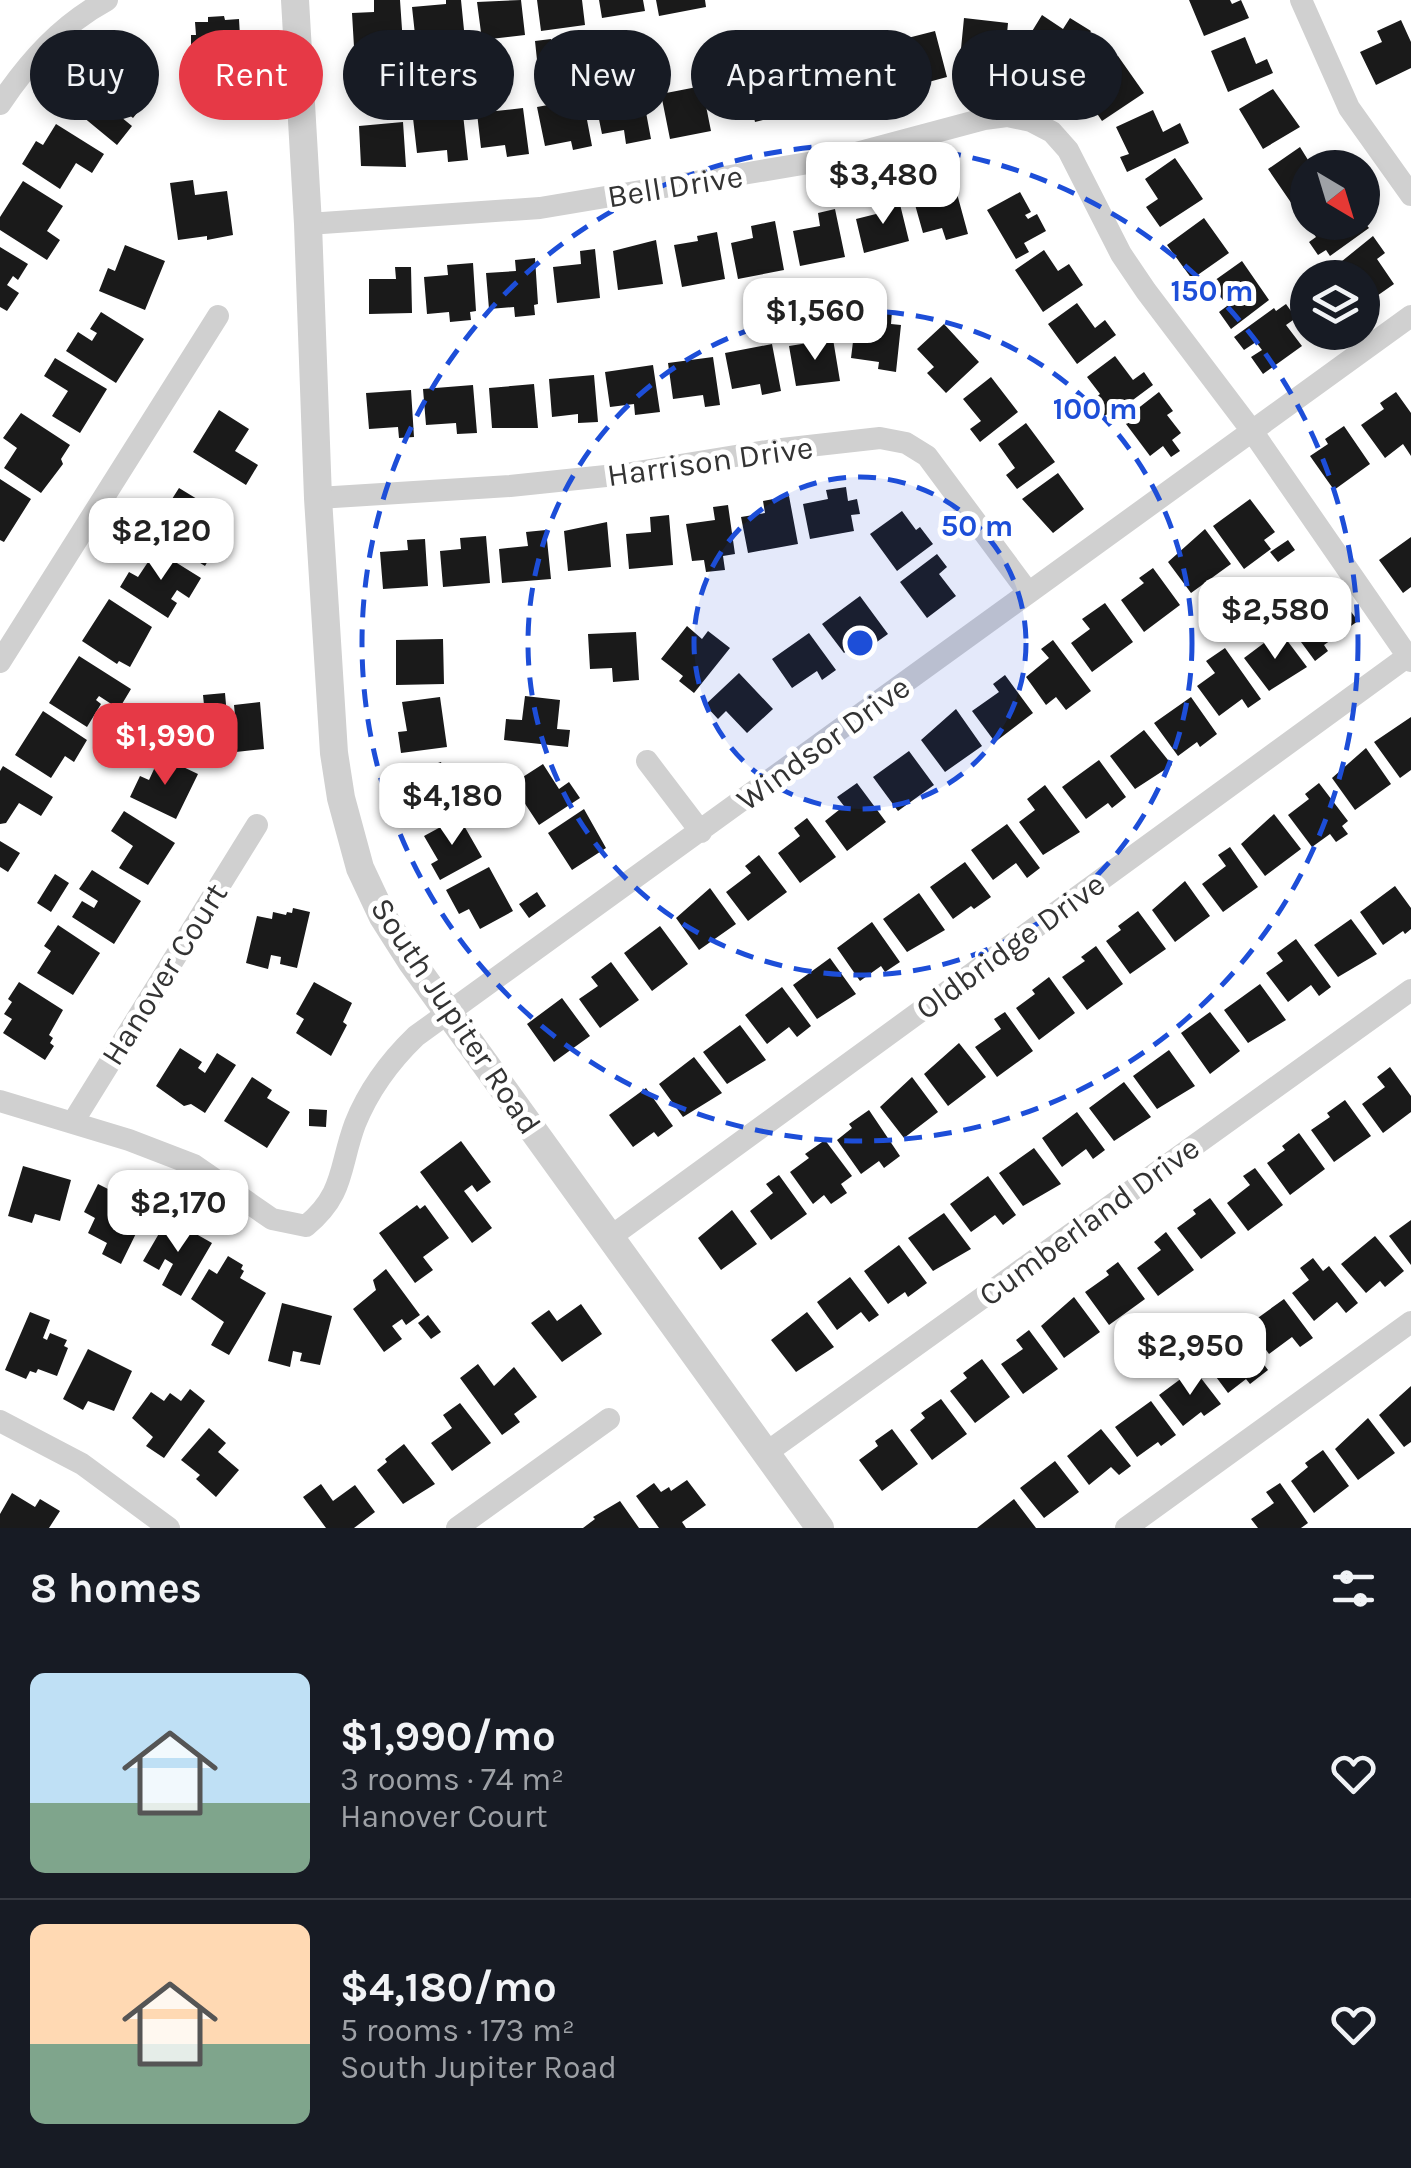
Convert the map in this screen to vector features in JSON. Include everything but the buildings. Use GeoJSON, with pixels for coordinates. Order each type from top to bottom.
{"type":"FeatureCollection","features":[{"type":"Feature","properties":{"kind":"street"},"geometry":{"type":"LineString","coordinates":[[0,104],[30,60],[57,35],[107,0]]}},
{"type":"Feature","properties":{"kind":"street","name":"South Jupiter Road"},"geometry":{"type":"LineString","coordinates":[[295,0],[334,753],[360,868],[384,917],[450,1013],[820,1528]]}},
{"type":"Feature","properties":{"kind":"street"},"geometry":{"type":"LineString","coordinates":[[1304,1],[1349,108],[1411,196]]}},
{"type":"Feature","properties":{"kind":"street","name":"Bell Drive"},"geometry":{"type":"LineString","coordinates":[[308,224],[540,208],[838,158],[984,119],[1007,116],[1031,120],[1052,132],[1068,150],[1121,254],[1252,431],[1410,658]]}},
{"type":"Feature","properties":{"kind":"street"},"geometry":{"type":"LineString","coordinates":[[0,662],[218,316]]}},
{"type":"Feature","properties":{"kind":"street","name":"Windsor Drive"},"geometry":{"type":"LineString","coordinates":[[73,1122],[194,1165],[272,1219],[306,1226],[332,1199],[370,1090],[394,1057],[416,1036],[1411,316]]}},
{"type":"Feature","properties":{"kind":"street","name":"Harrison Drive"},"geometry":{"type":"LineString","coordinates":[[318,498],[510,486],[625,474],[773,450],[880,438],[906,443],[927,456],[1028,592]]}},
{"type":"Feature","properties":{"kind":"street","name":"Oldbridge Drive"},"geometry":{"type":"LineString","coordinates":[[610,1238],[1410,658]]}},
{"type":"Feature","properties":{"kind":"street"},"geometry":{"type":"LineString","coordinates":[[646,761],[701,832]]}},
{"type":"Feature","properties":{"kind":"street","name":"Hanover Court"},"geometry":{"type":"LineString","coordinates":[[73,1122],[257,826]]}},
{"type":"Feature","properties":{"kind":"street","name":"Cumberland Drive"},"geometry":{"type":"LineString","coordinates":[[766,1453],[1411,990]]}},
{"type":"Feature","properties":{"kind":"street"},"geometry":{"type":"LineString","coordinates":[[0,1100],[73,1122]]}},
{"type":"Feature","properties":{"kind":"street"},"geometry":{"type":"LineString","coordinates":[[1126,1528],[1411,1322]]}},
{"type":"Feature","properties":{"kind":"street"},"geometry":{"type":"LineString","coordinates":[[458,1528],[610,1419]]}},
{"type":"Feature","properties":{"kind":"street"},"geometry":{"type":"LineString","coordinates":[[0,1421],[82,1464],[170,1528]]}}]}
